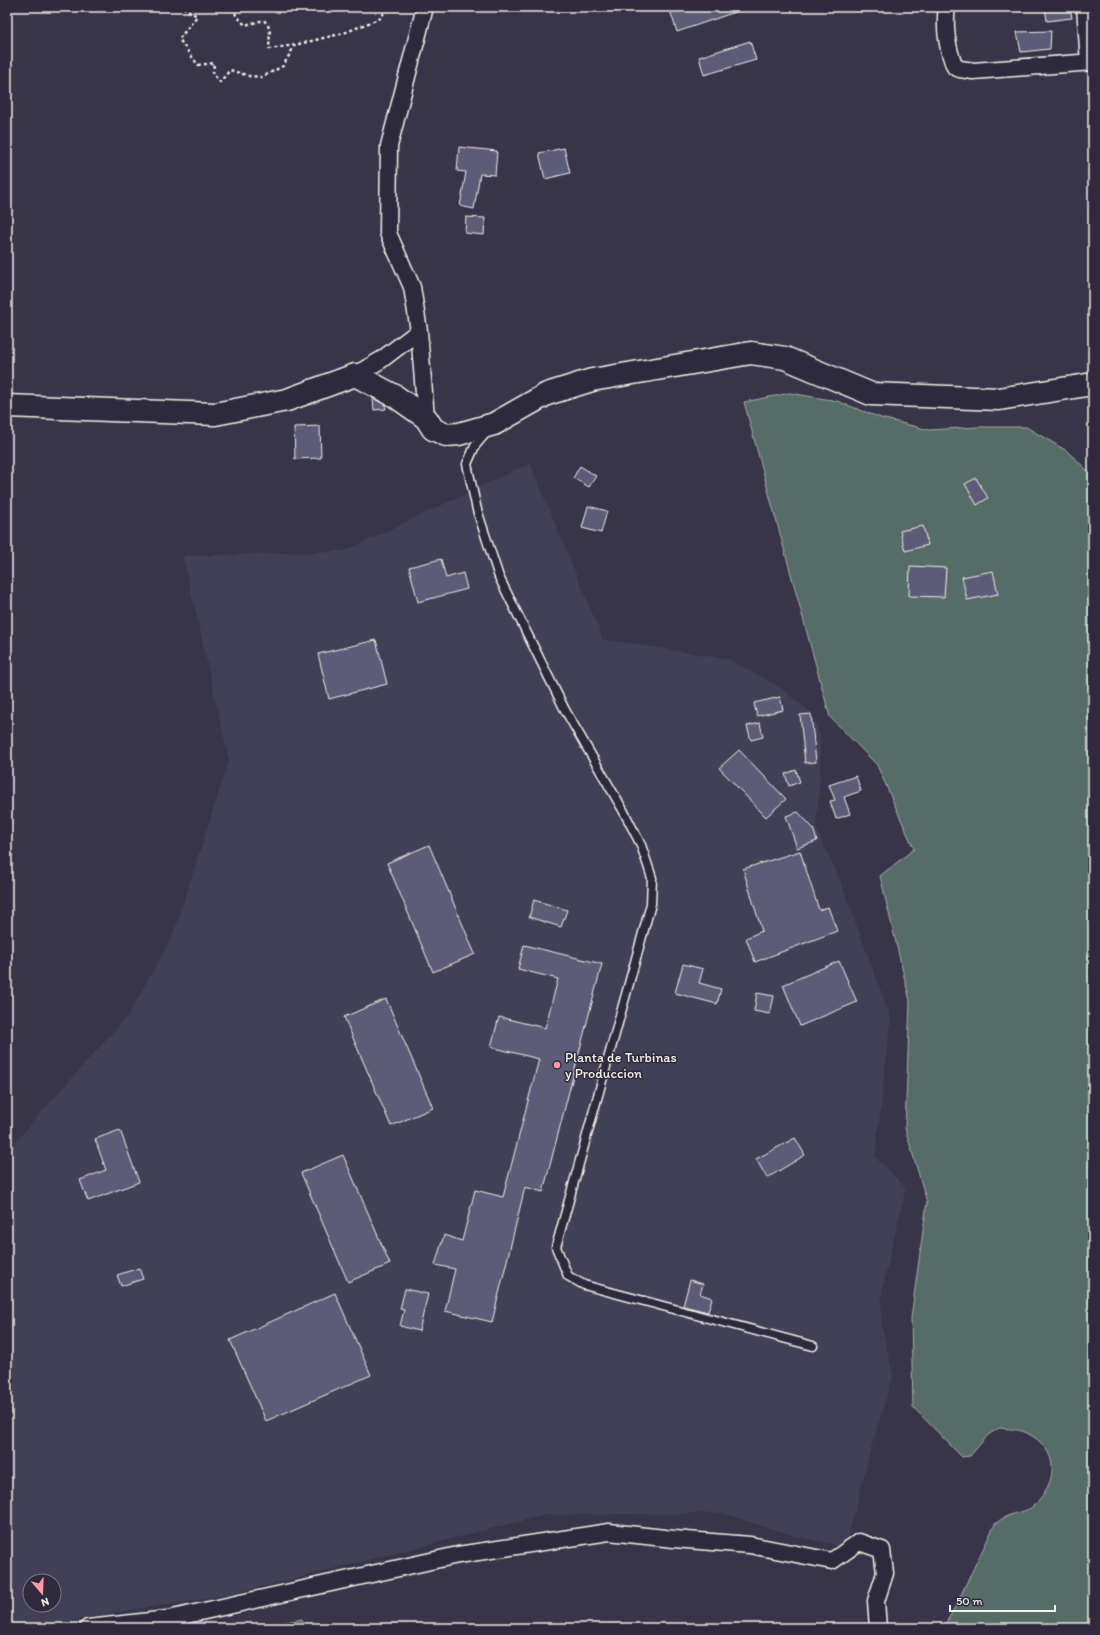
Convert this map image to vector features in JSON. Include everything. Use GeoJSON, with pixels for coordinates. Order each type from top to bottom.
{"type":"FeatureCollection","features":[{"type":"Feature","properties":{"kind":"street"},"geometry":{"type":"LineString","coordinates":[[425,7],[389,146],[388,233],[412,287],[419,331],[426,418]]}},
{"type":"Feature","properties":{"kind":"street"},"geometry":{"type":"LineString","coordinates":[[947,7],[946,15],[948,46],[955,67],[974,71],[1091,62],[1085,7]]}},
{"type":"Feature","properties":{"kind":"street"},"geometry":{"type":"LineString","coordinates":[[7,406],[215,414],[287,400],[355,375],[380,360],[419,331]]}},
{"type":"Feature","properties":{"kind":"street"},"geometry":{"type":"LineString","coordinates":[[355,375],[395,396],[426,418],[433,429],[446,435],[459,434],[494,424],[546,394],[592,380],[751,353],[785,358],[871,394],[1000,399],[1093,384]]}},
{"type":"Feature","properties":{"kind":"street"},"geometry":{"type":"LineString","coordinates":[[88,1628],[168,1619],[458,1555],[609,1532],[750,1545],[832,1561],[859,1542],[882,1550],[885,1573],[876,1601],[878,1628]]}},
{"type":"Feature","properties":{"kind":"lane"},"geometry":{"type":"LineString","coordinates":[[494,424],[475,446],[467,464],[477,510],[499,577],[565,710],[630,824],[640,845],[652,878],[651,904],[556,1247],[568,1276],[584,1285],[813,1346]]}},
{"type":"Feature","properties":{"kind":"path"},"geometry":{"type":"LineString","coordinates":[[183,7],[197,16],[179,39],[198,65],[214,63],[213,74],[220,82],[230,70],[249,76],[262,77],[283,66],[295,45]]}},
{"type":"Feature","properties":{"kind":"path"},"geometry":{"type":"LineString","coordinates":[[233,7],[236,15],[245,25],[264,20],[270,29],[269,49],[295,45],[344,33],[381,18],[387,7]]}},
{"type":"Feature","properties":{"kind":"shaded area"},"geometry":{"type":"Polygon","coordinates":[[[530,463],[603,639],[728,659],[775,684],[812,713],[820,736],[820,779],[816,827],[838,875],[891,1018],[875,1157],[906,1188],[882,1290],[881,1322],[893,1376],[869,1455],[856,1508],[844,1547],[791,1535],[722,1513],[545,1515],[286,1581],[206,1599],[123,1611],[54,1624],[54,1628],[7,1628],[7,1151],[129,1014],[173,935],[229,760],[183,556],[345,551],[530,463]]]}},
{"type":"Feature","properties":{"kind":"green space"},"geometry":{"type":"Polygon","coordinates":[[[790,393],[837,401],[881,418],[929,430],[977,427],[1026,427],[1067,451],[1093,476],[1093,1628],[943,1628],[954,1609],[995,1524],[1005,1517],[1027,1510],[1042,1497],[1048,1487],[1052,1467],[1046,1448],[1038,1440],[1027,1433],[1010,1429],[999,1428],[988,1435],[970,1456],[962,1457],[913,1407],[911,1318],[927,1202],[905,1128],[910,1001],[880,876],[914,849],[877,765],[830,717],[744,402],[790,393]]]}},
{"type":"Feature","properties":{"kind":"green space"},"geometry":{"type":"Polygon","coordinates":[[[302,1619],[306,1628],[256,1628],[302,1619]]]}},
{"type":"Feature","properties":{"kind":"building"},"geometry":{"type":"Polygon","coordinates":[[[669,7],[744,7],[744,9],[677,32],[669,7]]]}},
{"type":"Feature","properties":{"kind":"building"},"geometry":{"type":"Polygon","coordinates":[[[1045,7],[1070,7],[1072,18],[1047,21],[1045,7]]]}},
{"type":"Feature","properties":{"kind":"building"},"geometry":{"type":"Polygon","coordinates":[[[1051,31],[1050,49],[1021,52],[1017,32],[1051,31]]]}},
{"type":"Feature","properties":{"kind":"building"},"geometry":{"type":"Polygon","coordinates":[[[750,41],[756,60],[704,75],[699,57],[750,41]]]}},
{"type":"Feature","properties":{"kind":"building"},"geometry":{"type":"Polygon","coordinates":[[[459,147],[497,151],[495,175],[480,174],[474,209],[460,206],[466,172],[457,171],[459,147]]]}},
{"type":"Feature","properties":{"kind":"building"},"geometry":{"type":"Polygon","coordinates":[[[564,148],[570,173],[545,179],[539,153],[564,148]]]}},
{"type":"Feature","properties":{"kind":"building"},"geometry":{"type":"Polygon","coordinates":[[[466,217],[485,218],[484,235],[465,233],[466,217]]]}},
{"type":"Feature","properties":{"kind":"building"},"geometry":{"type":"Polygon","coordinates":[[[373,398],[385,405],[386,409],[374,410],[373,398]]]}},
{"type":"Feature","properties":{"kind":"building"},"geometry":{"type":"Polygon","coordinates":[[[320,426],[321,458],[295,459],[294,427],[320,426]]]}},
{"type":"Feature","properties":{"kind":"building"},"geometry":{"type":"Polygon","coordinates":[[[580,466],[596,476],[589,487],[573,478],[580,466]]]}},
{"type":"Feature","properties":{"kind":"building"},"geometry":{"type":"Polygon","coordinates":[[[976,478],[988,498],[977,505],[965,484],[976,478]]]}},
{"type":"Feature","properties":{"kind":"building"},"geometry":{"type":"Polygon","coordinates":[[[588,506],[607,511],[601,533],[582,528],[588,506]]]}},
{"type":"Feature","properties":{"kind":"building"},"geometry":{"type":"Polygon","coordinates":[[[923,526],[928,545],[905,551],[900,531],[923,526]]]}},
{"type":"Feature","properties":{"kind":"building"},"geometry":{"type":"Polygon","coordinates":[[[441,559],[446,578],[463,573],[467,589],[418,602],[409,567],[441,559]]]}},
{"type":"Feature","properties":{"kind":"building"},"geometry":{"type":"Polygon","coordinates":[[[910,566],[946,568],[944,597],[909,596],[910,566]]]}},
{"type":"Feature","properties":{"kind":"building"},"geometry":{"type":"Polygon","coordinates":[[[993,571],[998,594],[967,600],[962,577],[993,571]]]}},
{"type":"Feature","properties":{"kind":"building"},"geometry":{"type":"Polygon","coordinates":[[[376,640],[387,684],[329,699],[318,654],[376,640]]]}},
{"type":"Feature","properties":{"kind":"building"},"geometry":{"type":"Polygon","coordinates":[[[780,697],[783,710],[757,716],[754,703],[780,697]]]}},
{"type":"Feature","properties":{"kind":"building"},"geometry":{"type":"Polygon","coordinates":[[[811,714],[816,762],[805,763],[800,715],[811,714]]]}},
{"type":"Feature","properties":{"kind":"building"},"geometry":{"type":"Polygon","coordinates":[[[760,723],[763,737],[751,740],[747,726],[760,723]]]}},
{"type":"Feature","properties":{"kind":"building"},"geometry":{"type":"Polygon","coordinates":[[[739,750],[786,799],[766,817],[719,768],[739,750]]]}},
{"type":"Feature","properties":{"kind":"building"},"geometry":{"type":"Polygon","coordinates":[[[796,770],[800,782],[789,786],[785,774],[796,770]]]}},
{"type":"Feature","properties":{"kind":"building"},"geometry":{"type":"Polygon","coordinates":[[[856,776],[861,791],[844,797],[850,814],[836,819],[830,801],[835,800],[829,785],[856,776]]]}},
{"type":"Feature","properties":{"kind":"building"},"geometry":{"type":"Polygon","coordinates":[[[798,812],[813,828],[817,841],[797,848],[786,816],[798,812]]]}},
{"type":"Feature","properties":{"kind":"building"},"geometry":{"type":"Polygon","coordinates":[[[429,845],[475,954],[433,972],[387,863],[429,845]]]}},
{"type":"Feature","properties":{"kind":"building"},"geometry":{"type":"Polygon","coordinates":[[[800,851],[819,910],[828,907],[837,931],[755,962],[746,938],[762,931],[743,869],[800,851]]]}},
{"type":"Feature","properties":{"kind":"building"},"geometry":{"type":"Polygon","coordinates":[[[534,900],[567,910],[561,927],[529,917],[534,900]]]}},
{"type":"Feature","properties":{"kind":"building","name":"Planta de Turbinas y Produccion"},"geometry":{"type":"Polygon","coordinates":[[[524,945],[602,964],[543,1192],[525,1187],[492,1322],[445,1311],[455,1269],[435,1265],[444,1235],[462,1241],[475,1190],[503,1197],[539,1059],[491,1047],[499,1017],[545,1028],[558,979],[518,969],[524,945]]]}},
{"type":"Feature","properties":{"kind":"building"},"geometry":{"type":"Polygon","coordinates":[[[839,961],[857,1002],[800,1026],[783,985],[839,961]]]}},
{"type":"Feature","properties":{"kind":"building"},"geometry":{"type":"Polygon","coordinates":[[[683,964],[703,969],[699,983],[721,989],[717,1004],[675,993],[683,964]]]}},
{"type":"Feature","properties":{"kind":"building"},"geometry":{"type":"Polygon","coordinates":[[[757,993],[774,996],[770,1014],[754,1011],[757,993]]]}},
{"type":"Feature","properties":{"kind":"building"},"geometry":{"type":"Polygon","coordinates":[[[386,999],[433,1108],[391,1126],[344,1017],[386,999]]]}},
{"type":"Feature","properties":{"kind":"building"},"geometry":{"type":"Polygon","coordinates":[[[120,1130],[139,1182],[88,1201],[80,1180],[106,1170],[95,1139],[120,1130]]]}},
{"type":"Feature","properties":{"kind":"building"},"geometry":{"type":"Polygon","coordinates":[[[795,1138],[805,1155],[767,1178],[756,1159],[795,1138]]]}},
{"type":"Feature","properties":{"kind":"building"},"geometry":{"type":"Polygon","coordinates":[[[343,1155],[390,1264],[348,1282],[301,1173],[343,1155]]]}},
{"type":"Feature","properties":{"kind":"building"},"geometry":{"type":"Polygon","coordinates":[[[139,1268],[143,1279],[121,1286],[117,1275],[139,1268]]]}},
{"type":"Feature","properties":{"kind":"building"},"geometry":{"type":"Polygon","coordinates":[[[690,1280],[703,1284],[700,1294],[712,1298],[708,1312],[683,1306],[690,1280]]]}},
{"type":"Feature","properties":{"kind":"building"},"geometry":{"type":"Polygon","coordinates":[[[405,1289],[428,1294],[419,1331],[400,1326],[404,1310],[400,1309],[405,1289]]]}},
{"type":"Feature","properties":{"kind":"building"},"geometry":{"type":"Polygon","coordinates":[[[335,1293],[371,1375],[266,1421],[230,1340],[335,1293]]]}},
{"type":"Feature","properties":{"kind":"place","name":"Planta de Turbinas y Produccion"},"geometry":{"type":"Point","coordinates":[557,1065]}}]}
